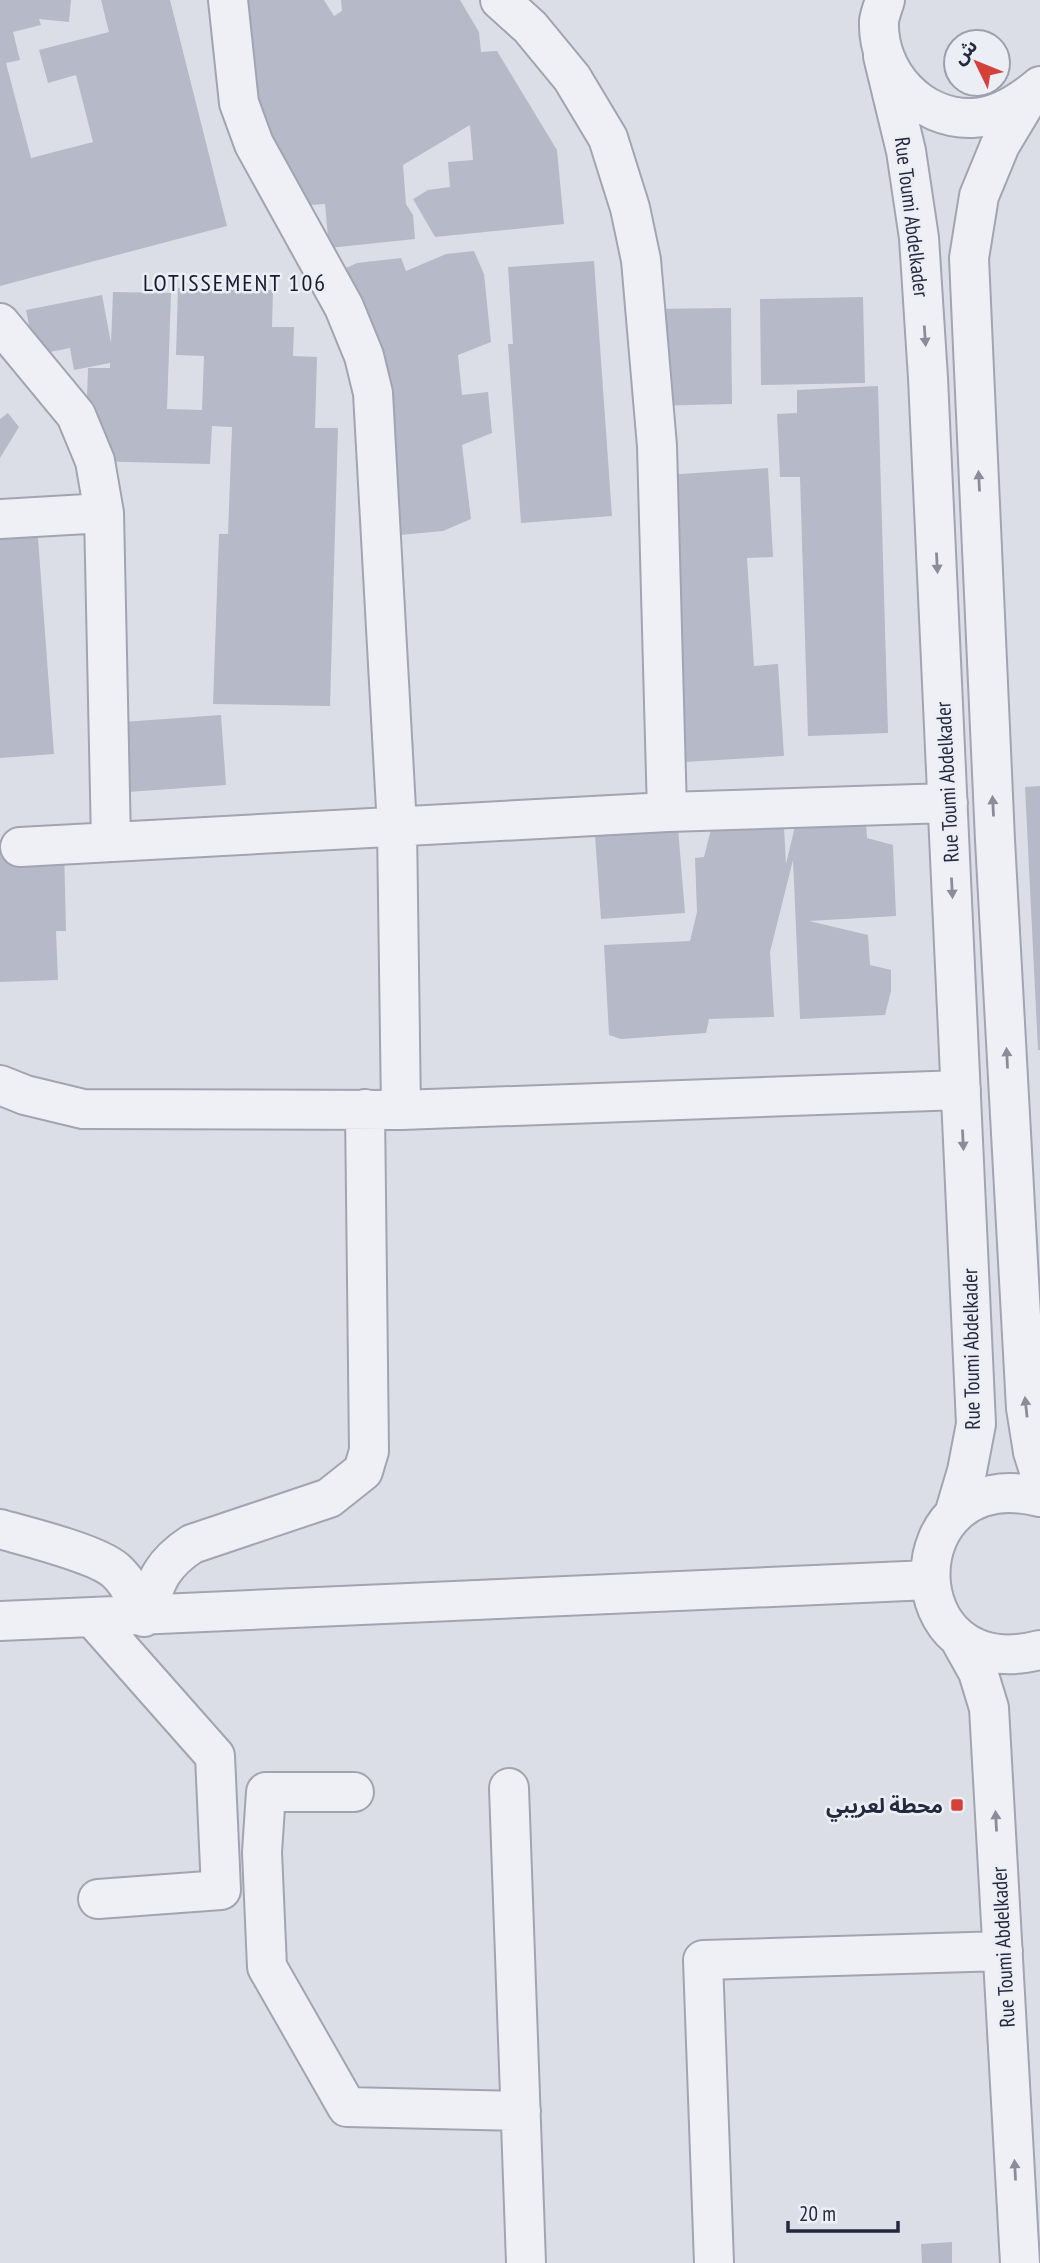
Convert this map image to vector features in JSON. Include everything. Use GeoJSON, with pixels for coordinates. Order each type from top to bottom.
{"type":"FeatureCollection","features":[{"type":"Feature","properties":{"kind":"street"},"geometry":{"type":"LineString","coordinates":[[144,1616],[158,1577],[174,1556],[192,1544],[328,1497],[363,1471],[369,1451],[397,827],[373,393],[364,356],[344,307],[254,144],[239,103],[228,0]]}},
{"type":"Feature","properties":{"kind":"street"},"geometry":{"type":"LineString","coordinates":[[500,0],[530,27],[572,78],[608,138],[639,247],[657,446],[667,812]]}},
{"type":"Feature","properties":{"kind":"street"},"geometry":{"type":"LineString","coordinates":[[858,0],[893,76],[914,99],[942,114],[973,118],[1004,111],[1037,87]]}},
{"type":"Feature","properties":{"kind":"street"},"geometry":{"type":"LineString","coordinates":[[882,51],[879,20],[885,0]]}},
{"type":"Feature","properties":{"kind":"street","name":"Rue Toumi Abdelkader"},"geometry":{"type":"LineString","coordinates":[[882,51],[906,151],[919,238],[948,803],[976,1424],[967,1471],[954,1515]]}},
{"type":"Feature","properties":{"kind":"street"},"geometry":{"type":"LineString","coordinates":[[1037,87],[1000,145],[979,195],[968,258],[993,812],[1026,1408],[1040,1474]]}},
{"type":"Feature","properties":{"kind":"street"},"geometry":{"type":"LineString","coordinates":[[0,323],[76,415],[95,461],[104,513],[111,841]]}},
{"type":"Feature","properties":{"kind":"street"},"geometry":{"type":"LineString","coordinates":[[0,519],[104,513]]}},
{"type":"Feature","properties":{"kind":"street"},"geometry":{"type":"LineString","coordinates":[[20,847],[667,812],[948,803]]}},
{"type":"Feature","properties":{"kind":"street"},"geometry":{"type":"LineString","coordinates":[[0,1084],[25,1096],[83,1109],[383,1110],[961,1090]]}},
{"type":"Feature","properties":{"kind":"street"},"geometry":{"type":"LineString","coordinates":[[0,1621],[929,1580],[929,1566],[937,1538],[954,1515],[977,1499],[1018,1492],[1040,1497]]}},
{"type":"Feature","properties":{"kind":"street"},"geometry":{"type":"LineString","coordinates":[[0,1528],[80,1553],[114,1569],[131,1589],[144,1616]]}},
{"type":"Feature","properties":{"kind":"street","name":"Rue Toumi Abdelkader"},"geometry":{"type":"LineString","coordinates":[[929,1580],[940,1616],[959,1638],[978,1672],[989,1708],[1020,2263]]}},
{"type":"Feature","properties":{"kind":"street"},"geometry":{"type":"LineString","coordinates":[[93,1618],[215,1756],[221,1890],[98,1899]]}},
{"type":"Feature","properties":{"kind":"street"},"geometry":{"type":"LineString","coordinates":[[959,1638],[984,1652],[1016,1656],[1040,1650]]}},
{"type":"Feature","properties":{"kind":"street"},"geometry":{"type":"LineString","coordinates":[[509,1788],[526,2263]]}},
{"type":"Feature","properties":{"kind":"street"},"geometry":{"type":"LineString","coordinates":[[354,1792],[266,1792],[262,1852],[267,1966],[347,2107],[521,2111]]}},
{"type":"Feature","properties":{"kind":"street"},"geometry":{"type":"LineString","coordinates":[[714,2263],[703,1960],[1003,1951]]}},
{"type":"Feature","properties":{"kind":"building"},"geometry":{"type":"Polygon","coordinates":[[[0,0],[71,0],[69,22],[39,19],[41,25],[13,32],[20,60],[6,63],[31,158],[93,142],[76,75],[48,83],[39,50],[109,32],[101,0],[170,0],[227,226],[0,286],[0,0]]]}},
{"type":"Feature","properties":{"kind":"building"},"geometry":{"type":"Polygon","coordinates":[[[238,0],[324,0],[334,16],[342,11],[341,0],[460,0],[479,32],[481,52],[497,51],[557,150],[564,224],[435,237],[413,199],[428,190],[450,187],[448,162],[473,160],[470,125],[403,165],[406,204],[413,215],[415,239],[329,248],[325,204],[309,205],[252,145],[238,0]]]}},
{"type":"Feature","properties":{"kind":"building"},"geometry":{"type":"Polygon","coordinates":[[[474,251],[484,274],[491,342],[458,355],[462,395],[488,392],[492,433],[462,445],[471,519],[443,531],[390,536],[344,269],[357,263],[401,258],[406,271],[446,254],[474,251]]]}},
{"type":"Feature","properties":{"kind":"building"},"geometry":{"type":"Polygon","coordinates":[[[594,261],[612,516],[521,523],[508,344],[513,344],[508,267],[594,261]]]}},
{"type":"Feature","properties":{"kind":"building"},"geometry":{"type":"Polygon","coordinates":[[[178,288],[273,290],[272,327],[294,327],[293,356],[317,357],[315,428],[338,428],[330,706],[213,704],[219,534],[228,534],[232,427],[212,426],[210,464],[85,461],[88,368],[110,368],[110,363],[74,370],[70,348],[35,355],[26,310],[102,295],[111,343],[113,292],[171,293],[167,409],[202,410],[204,356],[176,355],[178,288]]]}},
{"type":"Feature","properties":{"kind":"building"},"geometry":{"type":"Polygon","coordinates":[[[863,297],[865,383],[761,385],[760,299],[863,297]]]}},
{"type":"Feature","properties":{"kind":"building"},"geometry":{"type":"Polygon","coordinates":[[[731,308],[732,404],[649,406],[648,309],[731,308]]]}},
{"type":"Feature","properties":{"kind":"building"},"geometry":{"type":"Polygon","coordinates":[[[878,386],[888,733],[808,736],[800,477],[780,477],[777,414],[797,413],[797,390],[878,386]]]}},
{"type":"Feature","properties":{"kind":"building"},"geometry":{"type":"Polygon","coordinates":[[[8,413],[19,427],[0,458],[0,419],[8,413]]]}},
{"type":"Feature","properties":{"kind":"building"},"geometry":{"type":"Polygon","coordinates":[[[768,468],[773,557],[747,558],[754,666],[778,664],[784,756],[669,763],[652,476],[768,468]]]}},
{"type":"Feature","properties":{"kind":"building"},"geometry":{"type":"Polygon","coordinates":[[[36,511],[54,754],[0,758],[0,514],[36,511]]]}},
{"type":"Feature","properties":{"kind":"building"},"geometry":{"type":"Polygon","coordinates":[[[221,715],[226,785],[114,793],[109,723],[221,715]]]}},
{"type":"Feature","properties":{"kind":"building"},"geometry":{"type":"Polygon","coordinates":[[[1040,786],[1040,1050],[1038,1050],[1025,787],[1040,786]]]}},
{"type":"Feature","properties":{"kind":"building"},"geometry":{"type":"Polygon","coordinates":[[[783,810],[786,864],[798,813],[865,810],[867,838],[893,845],[896,916],[809,921],[868,935],[870,965],[891,970],[891,991],[885,1015],[800,1019],[793,860],[770,952],[774,1017],[709,1019],[706,1033],[621,1039],[609,1035],[604,945],[690,941],[697,912],[695,858],[704,857],[715,813],[783,810]]]}},
{"type":"Feature","properties":{"kind":"building"},"geometry":{"type":"Polygon","coordinates":[[[677,816],[685,913],[601,919],[594,822],[677,816]]]}},
{"type":"Feature","properties":{"kind":"building"},"geometry":{"type":"Polygon","coordinates":[[[64,849],[66,931],[56,931],[58,980],[0,982],[0,851],[64,849]]]}},
{"type":"Feature","properties":{"kind":"building"},"geometry":{"type":"Polygon","coordinates":[[[952,2242],[952,2263],[922,2263],[921,2244],[952,2242]]]}},
{"type":"Feature","properties":{"kind":"place","name":"محطة لعريبي"},"geometry":{"type":"Point","coordinates":[957,1805]}},
{"type":"Feature","properties":{"kind":"district","name":"LOTISSEMENT 106"},"geometry":{"type":"Point","coordinates":[235,282]}}]}
